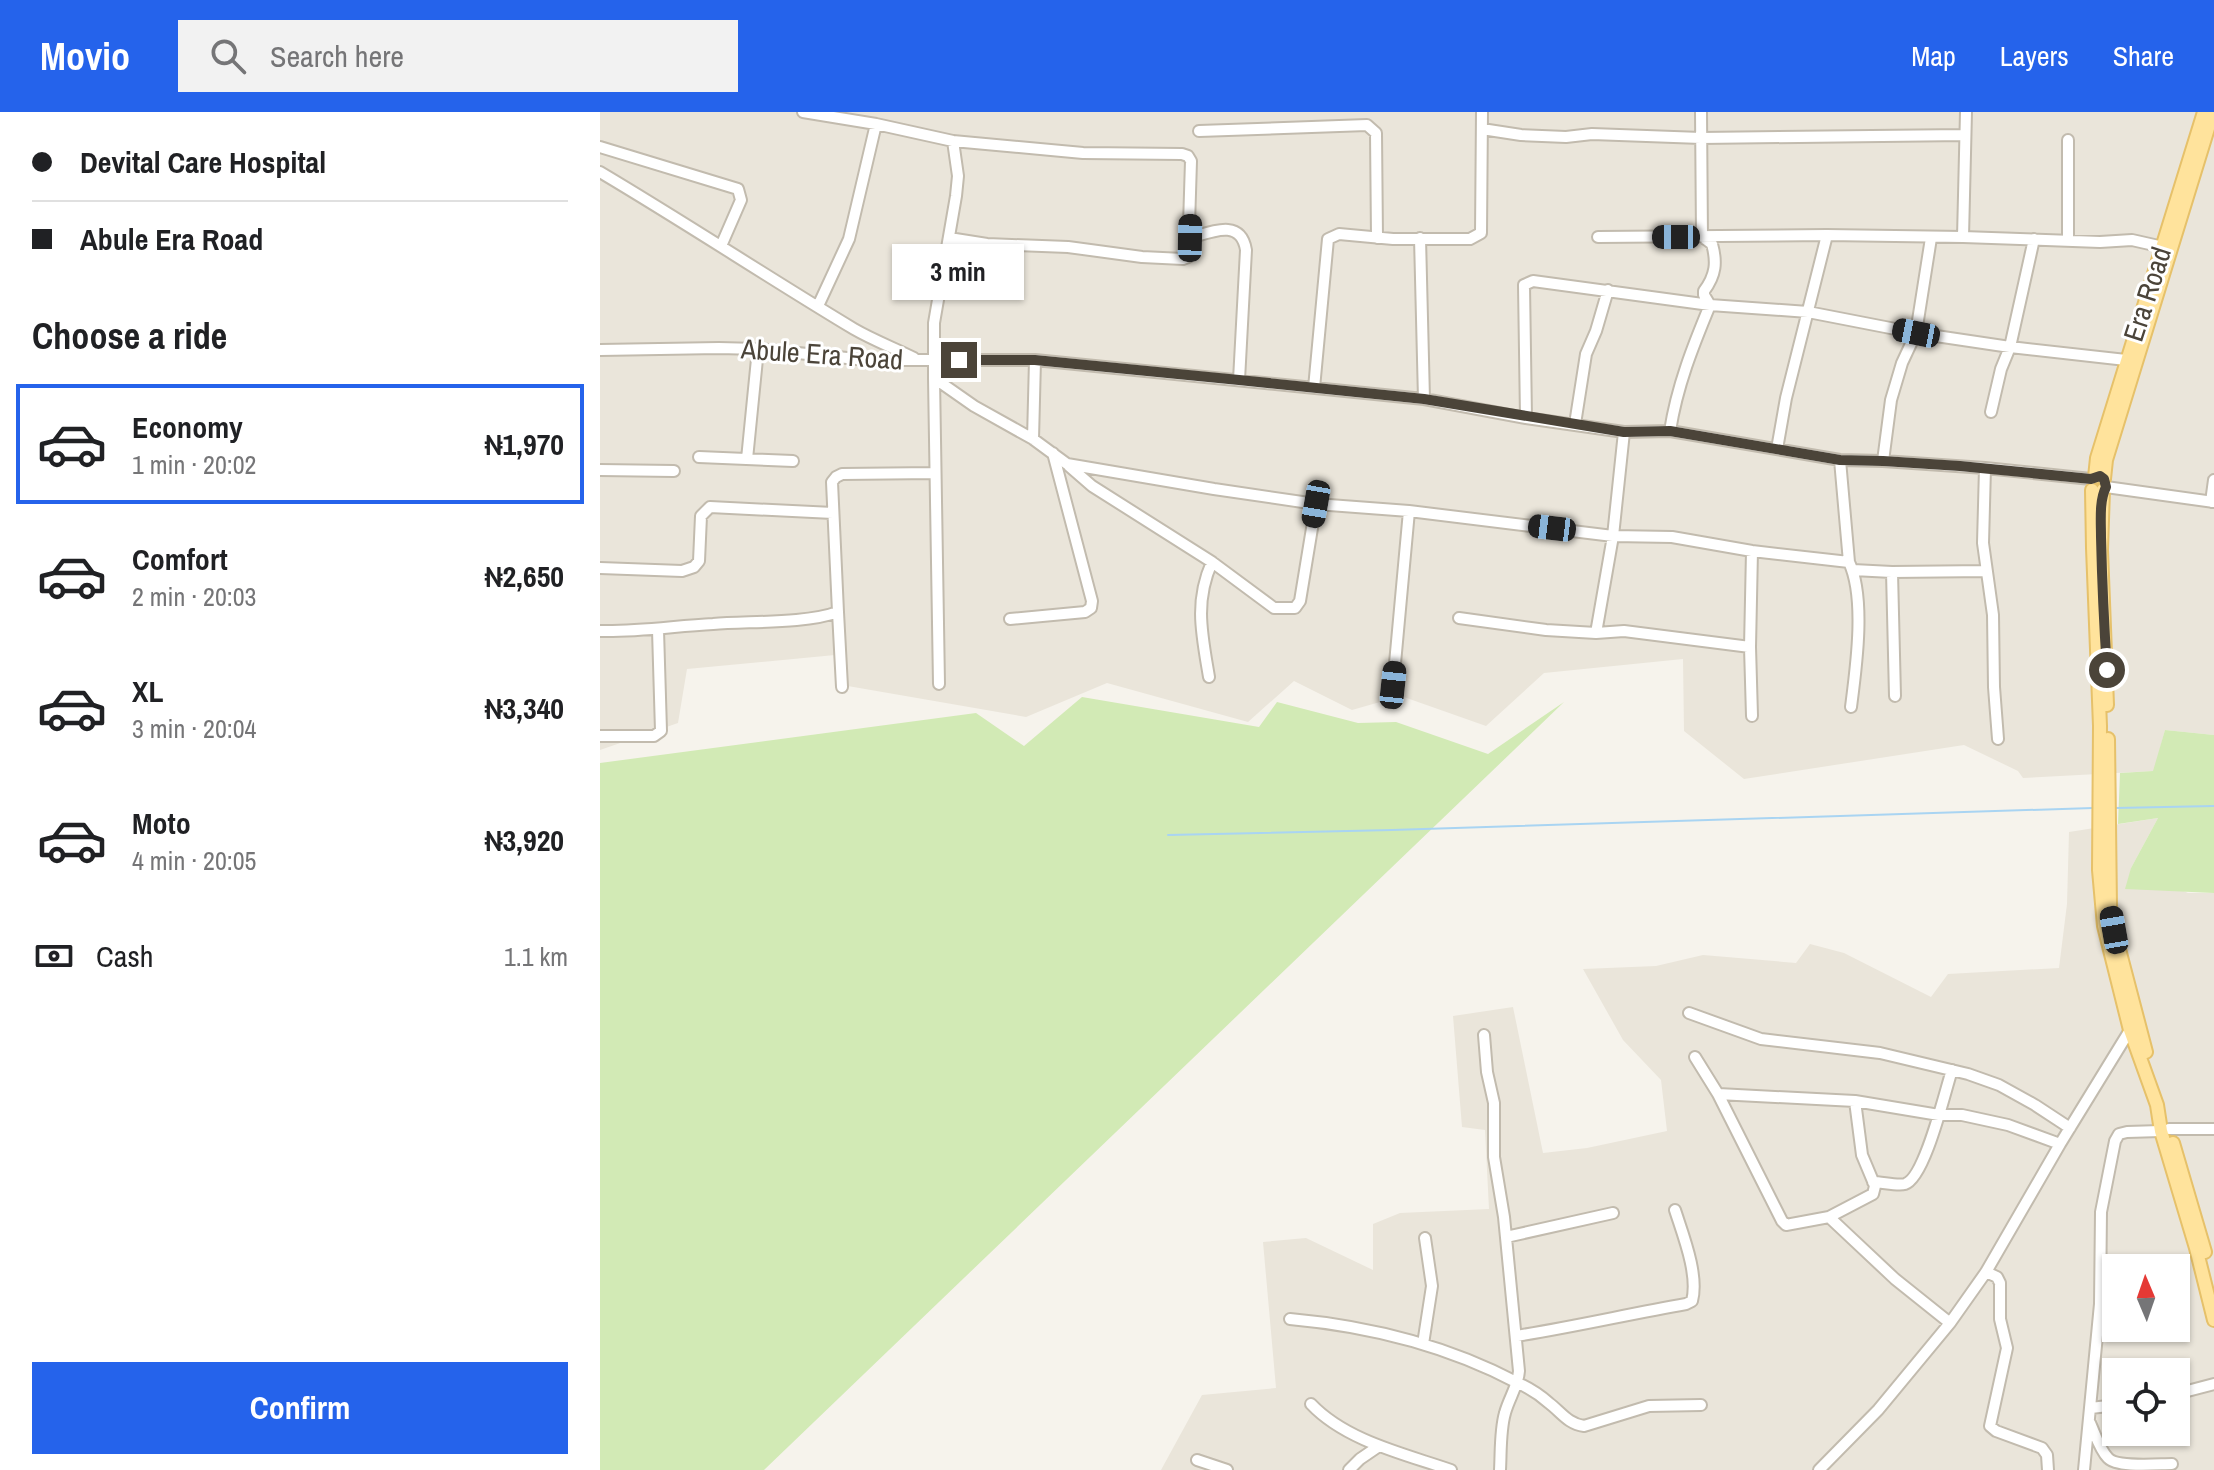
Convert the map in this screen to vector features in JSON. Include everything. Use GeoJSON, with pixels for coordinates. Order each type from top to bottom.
{"type":"FeatureCollection","features":[{"type":"Feature","properties":{"kind":"main road","name":"Era Road"},"geometry":{"type":"LineString","coordinates":[[2098,483],[2097,458],[2204,112]]}},
{"type":"Feature","properties":{"kind":"main road"},"geometry":{"type":"LineString","coordinates":[[2213,112],[2098,483],[2093,548],[2103,824],[2110,907],[2214,1320]]}},
{"type":"Feature","properties":{"kind":"main road"},"geometry":{"type":"LineString","coordinates":[[2103,824],[2099,870],[2104,926],[2130,1030],[2214,1286]]}},
{"type":"Feature","properties":{"kind":"street"},"geometry":{"type":"LineString","coordinates":[[803,112],[870,119],[953,141],[1083,153],[1182,154],[1191,161],[1188,257],[1142,257],[1080,248],[987,244],[949,238]]}},
{"type":"Feature","properties":{"kind":"street"},"geometry":{"type":"LineString","coordinates":[[1314,388],[1328,239],[1339,234],[1377,238],[1470,239],[1481,233],[1482,112]]}},
{"type":"Feature","properties":{"kind":"street"},"geometry":{"type":"LineString","coordinates":[[1701,112],[1702,237]]}},
{"type":"Feature","properties":{"kind":"street"},"geometry":{"type":"LineString","coordinates":[[1963,237],[1966,112]]}},
{"type":"Feature","properties":{"kind":"street"},"geometry":{"type":"LineString","coordinates":[[818,306],[849,239],[870,119]]}},
{"type":"Feature","properties":{"kind":"street"},"geometry":{"type":"LineString","coordinates":[[1199,131],[1367,125],[1376,133],[1377,238]]}},
{"type":"Feature","properties":{"kind":"street"},"geometry":{"type":"LineString","coordinates":[[1482,129],[1566,137],[1592,134],[1701,138],[1965,135]]}},
{"type":"Feature","properties":{"kind":"street"},"geometry":{"type":"LineString","coordinates":[[2068,140],[2068,240]]}},
{"type":"Feature","properties":{"kind":"street"},"geometry":{"type":"LineString","coordinates":[[939,684],[935,318],[958,176],[953,141]]}},
{"type":"Feature","properties":{"kind":"street"},"geometry":{"type":"LineString","coordinates":[[600,147],[738,189],[741,200],[721,246]]}},
{"type":"Feature","properties":{"kind":"street"},"geometry":{"type":"LineString","coordinates":[[600,172],[851,327],[917,360]]}},
{"type":"Feature","properties":{"kind":"street"},"geometry":{"type":"LineString","coordinates":[[1190,238],[1220,229],[1232,230],[1244,241],[1239,380]]}},
{"type":"Feature","properties":{"kind":"street"},"geometry":{"type":"LineString","coordinates":[[1777,449],[1786,398],[1827,235]]}},
{"type":"Feature","properties":{"kind":"street"},"geometry":{"type":"LineString","coordinates":[[1598,237],[1963,237],[2100,242],[2132,240],[2163,247]]}},
{"type":"Feature","properties":{"kind":"street"},"geometry":{"type":"LineString","coordinates":[[1702,237],[1712,244],[1716,259],[1712,280],[1704,291],[1710,305]]}},
{"type":"Feature","properties":{"kind":"street"},"geometry":{"type":"LineString","coordinates":[[1420,238],[1424,399]]}},
{"type":"Feature","properties":{"kind":"street"},"geometry":{"type":"LineString","coordinates":[[1883,461],[1891,400],[1902,363],[1916,333],[1931,238]]}},
{"type":"Feature","properties":{"kind":"street"},"geometry":{"type":"LineString","coordinates":[[1991,412],[2001,369],[2010,347],[2034,239]]}},
{"type":"Feature","properties":{"kind":"street"},"geometry":{"type":"LineString","coordinates":[[1526,418],[1524,285],[1533,281],[1710,305],[1808,312],[1916,333],[2126,360]]}},
{"type":"Feature","properties":{"kind":"street"},"geometry":{"type":"LineString","coordinates":[[1575,424],[1586,354],[1608,290]]}},
{"type":"Feature","properties":{"kind":"street"},"geometry":{"type":"LineString","coordinates":[[1670,431],[1674,402],[1689,354],[1710,305]]}},
{"type":"Feature","properties":{"kind":"street"},"geometry":{"type":"LineString","coordinates":[[747,459],[758,349]]}},
{"type":"Feature","properties":{"kind":"street","name":"Abule Era Road"},"geometry":{"type":"LineString","coordinates":[[600,350],[758,349],[867,360],[1035,360],[1424,399],[1624,432],[1670,431],[1840,460],[1985,468],[2212,502]]}},
{"type":"Feature","properties":{"kind":"street"},"geometry":{"type":"LineString","coordinates":[[1033,439],[1035,360]]}},
{"type":"Feature","properties":{"kind":"street"},"geometry":{"type":"LineString","coordinates":[[934,378],[974,406],[1033,439],[1092,486],[1212,562],[1274,608],[1295,608],[1300,601],[1316,504]]}},
{"type":"Feature","properties":{"kind":"street"},"geometry":{"type":"LineString","coordinates":[[1596,633],[1613,536],[1624,432]]}},
{"type":"Feature","properties":{"kind":"street"},"geometry":{"type":"LineString","coordinates":[[1010,619],[1085,612],[1091,608],[1092,601],[1053,453]]}},
{"type":"Feature","properties":{"kind":"street"},"geometry":{"type":"LineString","coordinates":[[699,457],[793,461]]}},
{"type":"Feature","properties":{"kind":"street"},"geometry":{"type":"LineString","coordinates":[[1840,460],[1851,566],[1859,602],[1851,707]]}},
{"type":"Feature","properties":{"kind":"street"},"geometry":{"type":"LineString","coordinates":[[1067,464],[1316,504],[1409,511],[1613,536],[1672,537],[1892,572],[1987,571]]}},
{"type":"Feature","properties":{"kind":"street"},"geometry":{"type":"LineString","coordinates":[[1985,468],[1983,543],[1993,615],[1998,739]]}},
{"type":"Feature","properties":{"kind":"street"},"geometry":{"type":"LineString","coordinates":[[600,470],[674,471]]}},
{"type":"Feature","properties":{"kind":"street"},"geometry":{"type":"LineString","coordinates":[[842,687],[832,482],[842,474],[935,473]]}},
{"type":"Feature","properties":{"kind":"street"},"geometry":{"type":"LineString","coordinates":[[2212,502],[2214,480]]}},
{"type":"Feature","properties":{"kind":"street"},"geometry":{"type":"LineString","coordinates":[[600,568],[682,571],[694,567],[699,561],[701,516],[710,507],[833,513]]}},
{"type":"Feature","properties":{"kind":"street"},"geometry":{"type":"LineString","coordinates":[[1393,685],[1409,511]]}},
{"type":"Feature","properties":{"kind":"street"},"geometry":{"type":"LineString","coordinates":[[1752,551],[1752,716]]}},
{"type":"Feature","properties":{"kind":"street"},"geometry":{"type":"LineString","coordinates":[[1209,677],[1200,601],[1204,579],[1212,562]]}},
{"type":"Feature","properties":{"kind":"street"},"geometry":{"type":"LineString","coordinates":[[1892,572],[1895,696]]}},
{"type":"Feature","properties":{"kind":"street"},"geometry":{"type":"LineString","coordinates":[[600,631],[658,630],[820,617],[838,612]]}},
{"type":"Feature","properties":{"kind":"street"},"geometry":{"type":"LineString","coordinates":[[1459,618],[1546,630],[1624,631],[1750,647]]}},
{"type":"Feature","properties":{"kind":"street"},"geometry":{"type":"LineString","coordinates":[[600,736],[654,736],[661,731],[658,630]]}},
{"type":"Feature","properties":{"kind":"street"},"geometry":{"type":"LineString","coordinates":[[1689,1013],[1761,1039],[1880,1053],[1952,1070],[1999,1085],[2070,1128]]}},
{"type":"Feature","properties":{"kind":"street"},"geometry":{"type":"LineString","coordinates":[[1819,1470],[1878,1410],[1950,1323],[1986,1272],[2130,1030]]}},
{"type":"Feature","properties":{"kind":"street"},"geometry":{"type":"LineString","coordinates":[[1484,1035],[1487,1072],[1494,1103],[1494,1157],[1500,1185],[1519,1371],[1518,1383],[1504,1417],[1500,1470]]}},
{"type":"Feature","properties":{"kind":"street"},"geometry":{"type":"LineString","coordinates":[[1695,1057],[1718,1094],[1786,1225],[1829,1217],[1873,1194],[1873,1182],[1862,1155],[1855,1101]]}},
{"type":"Feature","properties":{"kind":"street"},"geometry":{"type":"LineString","coordinates":[[1873,1182],[1908,1183],[1921,1167],[1952,1070]]}},
{"type":"Feature","properties":{"kind":"street"},"geometry":{"type":"LineString","coordinates":[[1718,1094],[1855,1101],[1939,1115],[1962,1115],[2008,1125],[2060,1144]]}},
{"type":"Feature","properties":{"kind":"street"},"geometry":{"type":"LineString","coordinates":[[2084,1470],[2100,1304],[2101,1212],[2115,1141],[2119,1134],[2127,1132],[2214,1129]]}},
{"type":"Feature","properties":{"kind":"street"},"geometry":{"type":"LineString","coordinates":[[1516,1336],[1576,1327],[1692,1301],[1691,1269],[1675,1210]]}},
{"type":"Feature","properties":{"kind":"street"},"geometry":{"type":"LineString","coordinates":[[1506,1237],[1613,1213]]}},
{"type":"Feature","properties":{"kind":"street"},"geometry":{"type":"LineString","coordinates":[[1829,1217],[1895,1279],[1950,1323]]}},
{"type":"Feature","properties":{"kind":"street"},"geometry":{"type":"LineString","coordinates":[[1423,1344],[1432,1286],[1425,1238]]}},
{"type":"Feature","properties":{"kind":"street"},"geometry":{"type":"LineString","coordinates":[[1986,1272],[1997,1277],[2000,1283],[2000,1319],[2007,1348],[1990,1426],[2042,1448],[2047,1455],[2048,1470]]}},
{"type":"Feature","properties":{"kind":"street"},"geometry":{"type":"LineString","coordinates":[[1290,1319],[1329,1322],[1461,1356],[1545,1399],[1577,1425],[1584,1426],[1649,1406],[1701,1405]]}},
{"type":"Feature","properties":{"kind":"street"},"geometry":{"type":"LineString","coordinates":[[2190,1390],[2214,1384]]}},
{"type":"Feature","properties":{"kind":"street"},"geometry":{"type":"LineString","coordinates":[[1311,1404],[1333,1423],[1379,1446],[1451,1470]]}},
{"type":"Feature","properties":{"kind":"street"},"geometry":{"type":"LineString","coordinates":[[2091,1408],[2102,1407]]}},
{"type":"Feature","properties":{"kind":"street"},"geometry":{"type":"LineString","coordinates":[[2090,1423],[2111,1461],[2121,1464],[2172,1464]]}},
{"type":"Feature","properties":{"kind":"street"},"geometry":{"type":"LineString","coordinates":[[1349,1470],[1379,1446]]}},
{"type":"Feature","properties":{"kind":"street"},"geometry":{"type":"LineString","coordinates":[[1197,1460],[1227,1470]]}},
{"type":"Feature","properties":{"kind":"shaded area"},"geometry":{"type":"Polygon","coordinates":[[[600,112],[2214,112],[2214,735],[2165,730],[2154,771],[2023,778],[2018,771],[1964,745],[1744,779],[1684,731],[1683,659],[1544,673],[1486,726],[1401,696],[1352,710],[1294,681],[1248,722],[1107,683],[1026,717],[842,685],[835,655],[687,669],[678,723],[600,750],[600,112]]]}},
{"type":"Feature","properties":{"kind":"shaded area"},"geometry":{"type":"Polygon","coordinates":[[[2158,818],[2131,868],[2188,893],[2214,893],[2214,1470],[1161,1470],[1202,1395],[1276,1388],[1263,1242],[1306,1238],[1373,1270],[1373,1224],[1400,1213],[1489,1209],[1485,1130],[1462,1127],[1453,1016],[1513,1007],[1543,1153],[1587,1148],[1667,1131],[1661,1080],[1623,1040],[1583,969],[1656,966],[1703,955],[1796,963],[1810,944],[1844,953],[1931,997],[1948,974],[2059,968],[2067,904],[2069,832],[2158,818]]]}},
{"type":"Feature","properties":{"kind":"green space"},"geometry":{"type":"Polygon","coordinates":[[[1082,697],[1259,727],[1277,702],[1358,723],[1396,722],[1488,754],[1564,702],[764,1470],[600,1470],[600,763],[976,713],[1024,746],[1082,697]]]}},
{"type":"Feature","properties":{"kind":"green space"},"geometry":{"type":"Polygon","coordinates":[[[2165,730],[2214,735],[2214,893],[2125,889],[2131,868],[2158,818],[2118,824],[2120,773],[2153,771],[2165,730]]]}},
{"type":"Feature","properties":{"kind":"waterway"},"geometry":{"type":"LineString","coordinates":[[2115,808],[2214,806]]}},
{"type":"Feature","properties":{"kind":"waterway"},"geometry":{"type":"LineString","coordinates":[[1168,835],[2093,808]]}},
{"type":"Feature","properties":{"kind":"route"},"geometry":{"type":"LineString","coordinates":[[959,360],[1035,360],[1424,399],[1624,432],[1670,431],[1840,460],[1960,466],[2091,479],[2100,476],[2106,487],[2103,490],[2101,534],[2107,670]]}}]}
